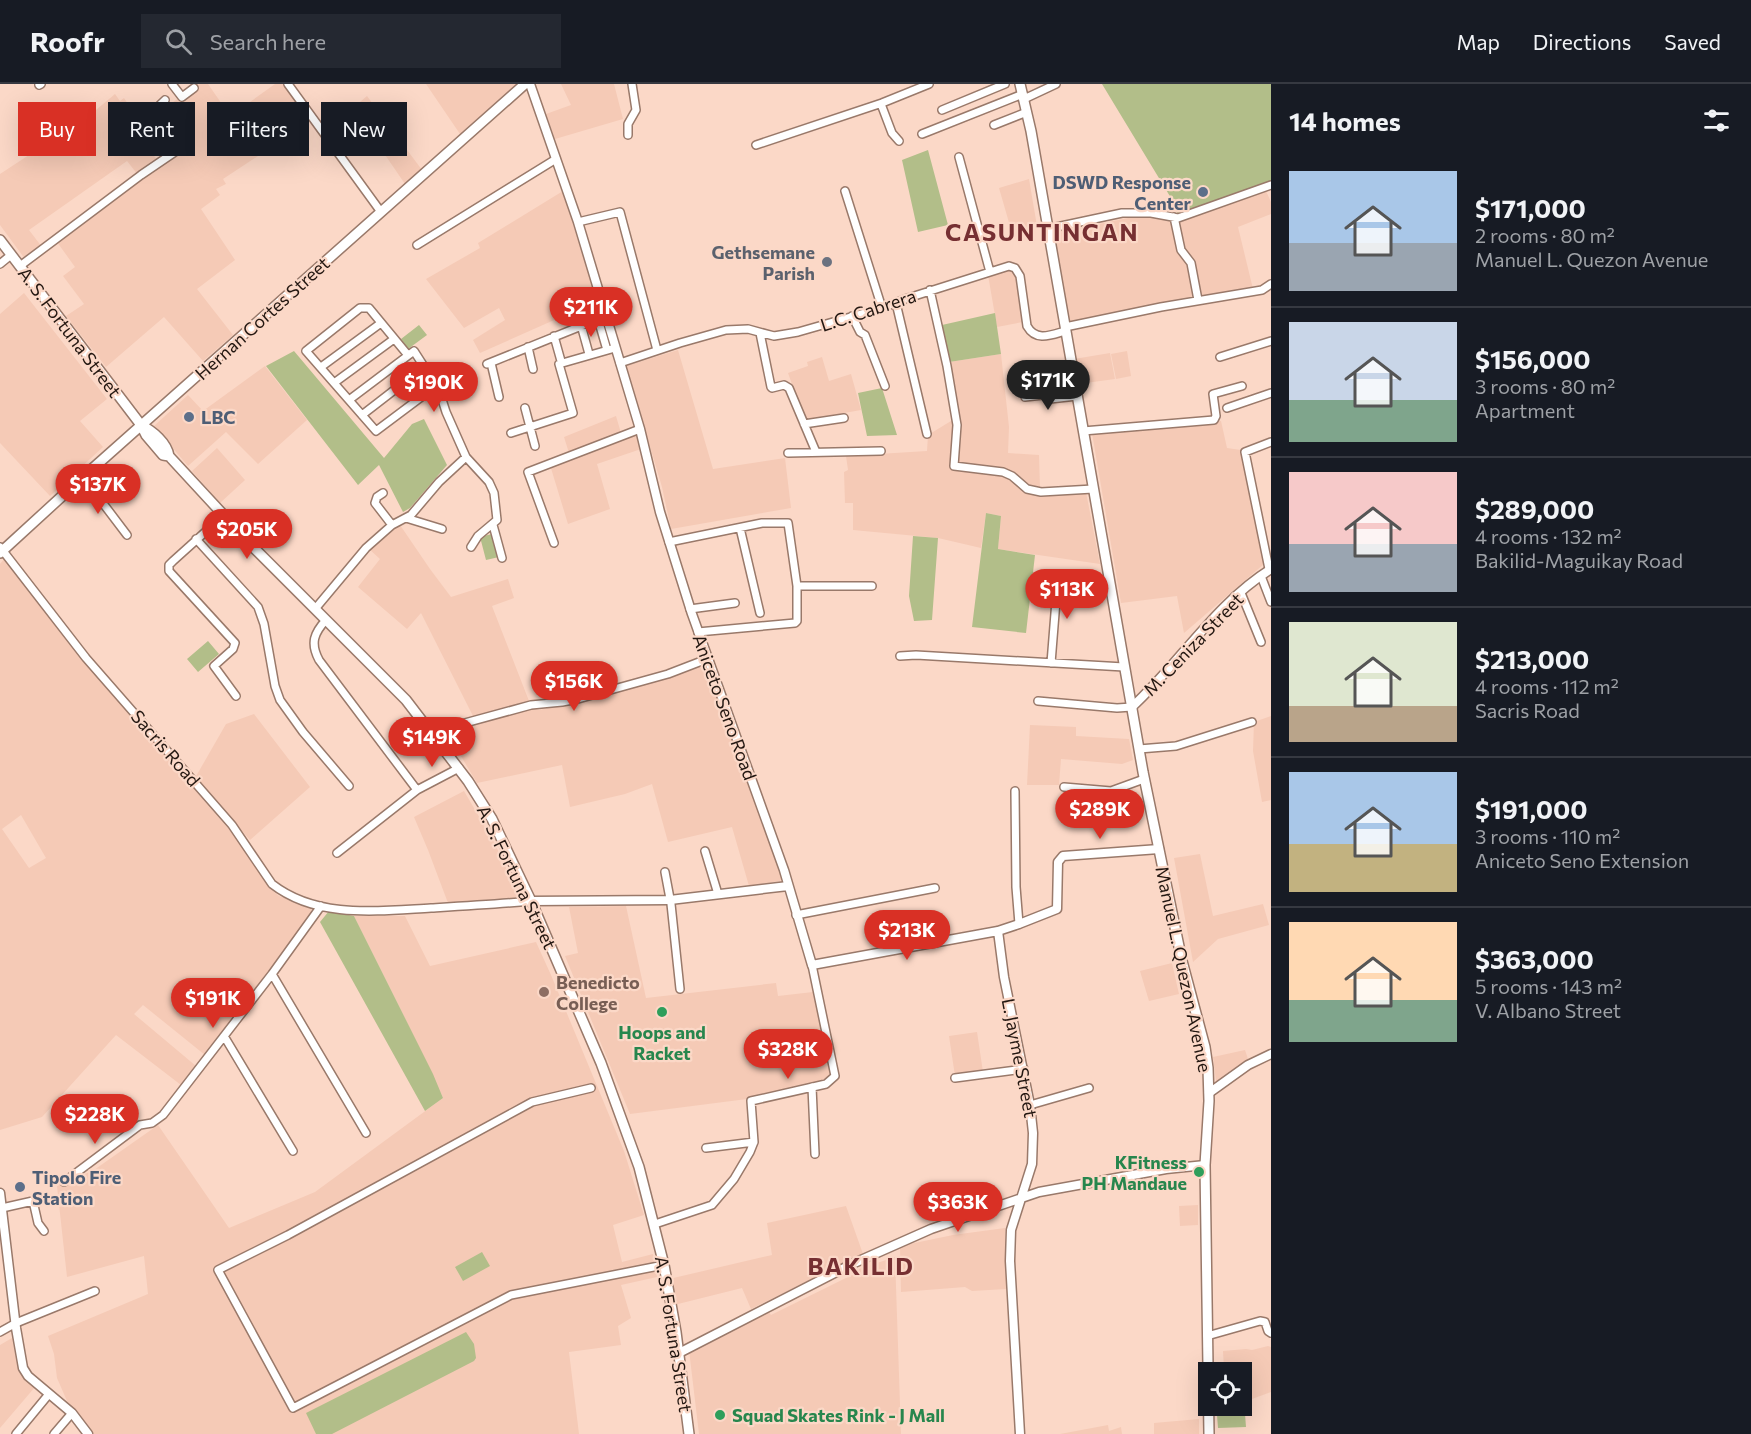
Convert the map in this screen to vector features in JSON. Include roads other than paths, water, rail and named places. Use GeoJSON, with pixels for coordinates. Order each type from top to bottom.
{"type":"FeatureCollection","features":[{"type":"Feature","properties":{"kind":"main road","name":"Hernan Cortes Street"},"geometry":{"type":"LineString","coordinates":[[1,550],[527,84]]}},
{"type":"Feature","properties":{"kind":"main road","name":"Manuel L. Quezon Avenue"},"geometry":{"type":"LineString","coordinates":[[1020,84],[1027,112],[1144,778],[1182,961],[1205,1047],[1209,1093],[1205,1165],[1209,1434]]}},
{"type":"Feature","properties":{"kind":"main road","name":"A. S. Fortuna Street"},"geometry":{"type":"LineString","coordinates":[[0,240],[141,425],[146,435],[163,455],[169,456],[223,516],[406,700],[459,768],[492,819],[531,901],[626,1128],[655,1224],[664,1265],[679,1353],[689,1434]]}},
{"type":"Feature","properties":{"kind":"street"},"geometry":{"type":"LineString","coordinates":[[172,84],[182,97],[194,88]]}},
{"type":"Feature","properties":{"kind":"street"},"geometry":{"type":"LineString","coordinates":[[288,84],[381,213]]}},
{"type":"Feature","properties":{"kind":"street","name":"Aniceto Seno Road"},"geometry":{"type":"LineString","coordinates":[[527,84],[579,222],[602,318],[611,349],[620,363],[640,429],[669,542],[690,609],[784,870],[812,965],[836,1072],[836,1076],[826,1084],[751,1101],[754,1142]]}},
{"type":"Feature","properties":{"kind":"street"},"geometry":{"type":"LineString","coordinates":[[628,135],[628,124],[636,112],[632,84]]}},
{"type":"Feature","properties":{"kind":"street"},"geometry":{"type":"LineString","coordinates":[[756,145],[881,104],[929,84]]}},
{"type":"Feature","properties":{"kind":"street"},"geometry":{"type":"LineString","coordinates":[[942,110],[1005,84]]}},
{"type":"Feature","properties":{"kind":"street"},"geometry":{"type":"LineString","coordinates":[[922,134],[1056,84]]}},
{"type":"Feature","properties":{"kind":"street"},"geometry":{"type":"LineString","coordinates":[[881,104],[892,134],[899,141]]}},
{"type":"Feature","properties":{"kind":"street"},"geometry":{"type":"LineString","coordinates":[[994,125],[1027,112]]}},
{"type":"Feature","properties":{"kind":"street"},"geometry":{"type":"LineString","coordinates":[[20,266],[169,156]]}},
{"type":"Feature","properties":{"kind":"street"},"geometry":{"type":"LineString","coordinates":[[959,157],[990,272]]}},
{"type":"Feature","properties":{"kind":"street"},"geometry":{"type":"LineString","coordinates":[[417,245],[556,159]]}},
{"type":"Feature","properties":{"kind":"street"},"geometry":{"type":"LineString","coordinates":[[1047,229],[1122,213],[1151,213],[1178,218],[1271,185]]}},
{"type":"Feature","properties":{"kind":"street"},"geometry":{"type":"LineString","coordinates":[[845,191],[882,308]]}},
{"type":"Feature","properties":{"kind":"street"},"geometry":{"type":"LineString","coordinates":[[579,222],[620,212],[657,350]]}},
{"type":"Feature","properties":{"kind":"street"},"geometry":{"type":"LineString","coordinates":[[1174,217],[1181,249],[1191,264],[1198,300]]}},
{"type":"Feature","properties":{"kind":"street"},"geometry":{"type":"LineString","coordinates":[[0,264],[11,255]]}},
{"type":"Feature","properties":{"kind":"street","name":"L.C. Cabrera"},"geometry":{"type":"LineString","coordinates":[[620,363],[726,330],[741,328],[774,336],[798,332],[882,308],[930,290],[1009,266],[1015,267],[1020,276],[1027,326],[1034,334],[1045,336],[1065,329]]}},
{"type":"Feature","properties":{"kind":"street"},"geometry":{"type":"LineString","coordinates":[[1065,329],[1198,300],[1262,290],[1271,284]]}},
{"type":"Feature","properties":{"kind":"street"},"geometry":{"type":"LineString","coordinates":[[930,290],[957,424],[954,466],[1003,472],[1012,476],[1027,489],[1041,492],[1093,489]]}},
{"type":"Feature","properties":{"kind":"street"},"geometry":{"type":"LineString","coordinates":[[896,303],[927,434]]}},
{"type":"Feature","properties":{"kind":"street"},"geometry":{"type":"LineString","coordinates":[[405,382],[420,398],[376,431],[306,351],[360,308],[369,308],[407,354]]}},
{"type":"Feature","properties":{"kind":"street"},"geometry":{"type":"LineString","coordinates":[[852,316],[860,332],[866,336],[885,386]]}},
{"type":"Feature","properties":{"kind":"street"},"geometry":{"type":"LineString","coordinates":[[500,397],[489,364],[602,318]]}},
{"type":"Feature","properties":{"kind":"street"},"geometry":{"type":"LineString","coordinates":[[321,368],[381,322]]}},
{"type":"Feature","properties":{"kind":"street"},"geometry":{"type":"LineString","coordinates":[[581,325],[589,354]]}},
{"type":"Feature","properties":{"kind":"street"},"geometry":{"type":"LineString","coordinates":[[760,333],[771,387],[784,385],[789,388],[816,452]]}},
{"type":"Feature","properties":{"kind":"street"},"geometry":{"type":"LineString","coordinates":[[554,336],[561,361]]}},
{"type":"Feature","properties":{"kind":"street"},"geometry":{"type":"LineString","coordinates":[[334,383],[394,339]]}},
{"type":"Feature","properties":{"kind":"street"},"geometry":{"type":"LineString","coordinates":[[1220,357],[1271,341]]}},
{"type":"Feature","properties":{"kind":"street"},"geometry":{"type":"LineString","coordinates":[[528,347],[533,369]]}},
{"type":"Feature","properties":{"kind":"street"},"geometry":{"type":"LineString","coordinates":[[511,433],[573,413],[559,364],[611,349]]}},
{"type":"Feature","properties":{"kind":"street"},"geometry":{"type":"LineString","coordinates":[[349,400],[407,354],[414,351],[440,390],[446,412],[466,457],[489,482],[494,493],[497,520],[494,525],[478,536],[471,547]]}},
{"type":"Feature","properties":{"kind":"street"},"geometry":{"type":"LineString","coordinates":[[362,415],[424,367]]}},
{"type":"Feature","properties":{"kind":"street"},"geometry":{"type":"LineString","coordinates":[[1083,431],[1214,420],[1216,416],[1213,394],[1242,386]]}},
{"type":"Feature","properties":{"kind":"street"},"geometry":{"type":"LineString","coordinates":[[1227,408],[1271,393]]}},
{"type":"Feature","properties":{"kind":"street"},"geometry":{"type":"LineString","coordinates":[[1025,397],[1042,395],[1050,399],[1077,396]]}},
{"type":"Feature","properties":{"kind":"street"},"geometry":{"type":"LineString","coordinates":[[525,408],[536,446]]}},
{"type":"Feature","properties":{"kind":"street"},"geometry":{"type":"LineString","coordinates":[[804,424],[844,417]]}},
{"type":"Feature","properties":{"kind":"street"},"geometry":{"type":"LineString","coordinates":[[554,543],[528,472],[640,429]]}},
{"type":"Feature","properties":{"kind":"street"},"geometry":{"type":"LineString","coordinates":[[1270,569],[1245,452],[1271,442]]}},
{"type":"Feature","properties":{"kind":"street"},"geometry":{"type":"LineString","coordinates":[[788,453],[881,452]]}},
{"type":"Feature","properties":{"kind":"street"},"geometry":{"type":"LineString","coordinates":[[315,609],[366,548],[392,525],[411,515],[439,482],[466,457]]}},
{"type":"Feature","properties":{"kind":"street"},"geometry":{"type":"LineString","coordinates":[[83,477],[127,535]]}},
{"type":"Feature","properties":{"kind":"street"},"geometry":{"type":"LineString","coordinates":[[383,493],[377,497],[375,503],[392,525]]}},
{"type":"Feature","properties":{"kind":"street"},"geometry":{"type":"LineString","coordinates":[[223,516],[173,561],[169,571],[234,643],[233,649],[214,666],[236,696]]}},
{"type":"Feature","properties":{"kind":"street"},"geometry":{"type":"LineString","coordinates":[[406,518],[442,529]]}},
{"type":"Feature","properties":{"kind":"street"},"geometry":{"type":"LineString","coordinates":[[669,542],[762,523],[788,523],[797,586],[798,619],[795,623],[698,632]]}},
{"type":"Feature","properties":{"kind":"street"},"geometry":{"type":"LineString","coordinates":[[494,525],[502,558]]}},
{"type":"Feature","properties":{"kind":"street"},"geometry":{"type":"LineString","coordinates":[[740,528],[760,613]]}},
{"type":"Feature","properties":{"kind":"street"},"geometry":{"type":"LineString","coordinates":[[196,539],[258,607],[264,624],[275,686],[280,700],[303,732],[350,786]]}},
{"type":"Feature","properties":{"kind":"street","name":"Sacris Road"},"geometry":{"type":"LineString","coordinates":[[1,550],[86,658],[232,825],[272,884],[287,894],[321,906],[351,911],[531,901]]}},
{"type":"Feature","properties":{"kind":"street","name":"M. Ceniza Street"},"geometry":{"type":"LineString","coordinates":[[1038,701],[1117,708],[1132,707],[1180,658],[1212,619],[1270,569]]}},
{"type":"Feature","properties":{"kind":"street"},"geometry":{"type":"LineString","coordinates":[[1051,663],[1058,576]]}},
{"type":"Feature","properties":{"kind":"street"},"geometry":{"type":"LineString","coordinates":[[1261,576],[1271,602]]}},
{"type":"Feature","properties":{"kind":"street"},"geometry":{"type":"LineString","coordinates":[[797,586],[872,586]]}},
{"type":"Feature","properties":{"kind":"street"},"geometry":{"type":"LineString","coordinates":[[1241,593],[1261,642]]}},
{"type":"Feature","properties":{"kind":"street"},"geometry":{"type":"LineString","coordinates":[[690,609],[735,603]]}},
{"type":"Feature","properties":{"kind":"street"},"geometry":{"type":"LineString","coordinates":[[326,620],[317,630],[314,638],[313,646],[319,660],[417,790]]}},
{"type":"Feature","properties":{"kind":"street"},"geometry":{"type":"LineString","coordinates":[[900,656],[1124,667]]}},
{"type":"Feature","properties":{"kind":"street"},"geometry":{"type":"LineString","coordinates":[[432,732],[531,705],[578,699],[668,674],[707,659]]}},
{"type":"Feature","properties":{"kind":"street"},"geometry":{"type":"LineString","coordinates":[[1139,749],[1176,746],[1252,722]]}},
{"type":"Feature","properties":{"kind":"street"},"geometry":{"type":"LineString","coordinates":[[337,853],[417,790],[459,768]]}},
{"type":"Feature","properties":{"kind":"street"},"geometry":{"type":"LineString","coordinates":[[1064,787],[1111,791],[1144,778]]}},
{"type":"Feature","properties":{"kind":"street"},"geometry":{"type":"LineString","coordinates":[[1015,791],[1016,887],[1019,924]]}},
{"type":"Feature","properties":{"kind":"street"},"geometry":{"type":"LineString","coordinates":[[812,965],[998,931],[1019,924],[1057,909],[1058,862],[1063,856],[1159,849]]}},
{"type":"Feature","properties":{"kind":"street"},"geometry":{"type":"LineString","coordinates":[[705,851],[718,894]]}},
{"type":"Feature","properties":{"kind":"street"},"geometry":{"type":"LineString","coordinates":[[665,872],[680,988]]}},
{"type":"Feature","properties":{"kind":"street"},"geometry":{"type":"LineString","coordinates":[[531,901],[670,900],[788,886]]}},
{"type":"Feature","properties":{"kind":"street"},"geometry":{"type":"LineString","coordinates":[[796,915],[935,888]]}},
{"type":"Feature","properties":{"kind":"street"},"geometry":{"type":"LineString","coordinates":[[64,1182],[140,1125],[152,1123],[163,1116],[321,906]]}},
{"type":"Feature","properties":{"kind":"street","name":"L. Jayme Street"},"geometry":{"type":"LineString","coordinates":[[998,931],[1004,977],[1024,1069],[1033,1133],[1032,1164],[1011,1230],[1010,1261],[1020,1434]]}},
{"type":"Feature","properties":{"kind":"street"},"geometry":{"type":"LineString","coordinates":[[272,974],[366,1133]]}},
{"type":"Feature","properties":{"kind":"street"},"geometry":{"type":"LineString","coordinates":[[224,1036],[293,1151]]}},
{"type":"Feature","properties":{"kind":"street"},"geometry":{"type":"LineString","coordinates":[[1209,1093],[1248,1065],[1271,1054]]}},
{"type":"Feature","properties":{"kind":"street"},"geometry":{"type":"LineString","coordinates":[[955,1078],[1024,1069]]}},
{"type":"Feature","properties":{"kind":"street"},"geometry":{"type":"LineString","coordinates":[[813,1087],[815,1154]]}},
{"type":"Feature","properties":{"kind":"street"},"geometry":{"type":"LineString","coordinates":[[591,1088],[532,1102],[298,1230],[218,1270],[293,1408],[511,1295],[664,1265]]}},
{"type":"Feature","properties":{"kind":"street"},"geometry":{"type":"LineString","coordinates":[[1030,1105],[1089,1088]]}},
{"type":"Feature","properties":{"kind":"street"},"geometry":{"type":"LineString","coordinates":[[655,1224],[715,1202],[734,1179],[754,1142],[706,1148]]}},
{"type":"Feature","properties":{"kind":"street"},"geometry":{"type":"LineString","coordinates":[[679,1353],[886,1247],[1022,1196],[1166,1169],[1205,1165]]}},
{"type":"Feature","properties":{"kind":"street"},"geometry":{"type":"LineString","coordinates":[[0,1192],[16,1323],[25,1373],[72,1413],[88,1434]]}},
{"type":"Feature","properties":{"kind":"street"},"geometry":{"type":"LineString","coordinates":[[2,1208],[33,1201],[38,1223],[44,1231]]}},
{"type":"Feature","properties":{"kind":"street"},"geometry":{"type":"LineString","coordinates":[[0,1332],[16,1323],[94,1291]]}},
{"type":"Feature","properties":{"kind":"street"},"geometry":{"type":"LineString","coordinates":[[1207,1336],[1260,1320],[1266,1322],[1268,1331],[1271,1333]]}},
{"type":"Feature","properties":{"kind":"street"},"geometry":{"type":"LineString","coordinates":[[16,1434],[50,1394]]}},
{"type":"Feature","properties":{"kind":"street"},"geometry":{"type":"LineString","coordinates":[[54,1434],[72,1413]]}},
{"type":"Feature","properties":{"kind":"place","name":"DSWD Response Center"},"geometry":{"type":"Point","coordinates":[1203,192]}},
{"type":"Feature","properties":{"kind":"place","name":"Gethsemane Parish"},"geometry":{"type":"Point","coordinates":[827,262]}},
{"type":"Feature","properties":{"kind":"place","name":"LBC"},"geometry":{"type":"Point","coordinates":[189,417]}},
{"type":"Feature","properties":{"kind":"place","name":"Benedicto College"},"geometry":{"type":"Point","coordinates":[544,992]}},
{"type":"Feature","properties":{"kind":"place","name":"Hoops and Racket"},"geometry":{"type":"Point","coordinates":[662,1012]}},
{"type":"Feature","properties":{"kind":"place","name":"KFitness PH Mandaue"},"geometry":{"type":"Point","coordinates":[1199,1172]}},
{"type":"Feature","properties":{"kind":"place","name":"Tipolo Fire Station"},"geometry":{"type":"Point","coordinates":[20,1187]}},
{"type":"Feature","properties":{"kind":"place","name":"Squad Skates Rink - J Mall"},"geometry":{"type":"Point","coordinates":[720,1415]}},
{"type":"Feature","properties":{"kind":"district","name":"CASUNTINGAN"},"geometry":{"type":"Point","coordinates":[1042,231]}},
{"type":"Feature","properties":{"kind":"district","name":"BAKILID"},"geometry":{"type":"Point","coordinates":[861,1265]}}]}
